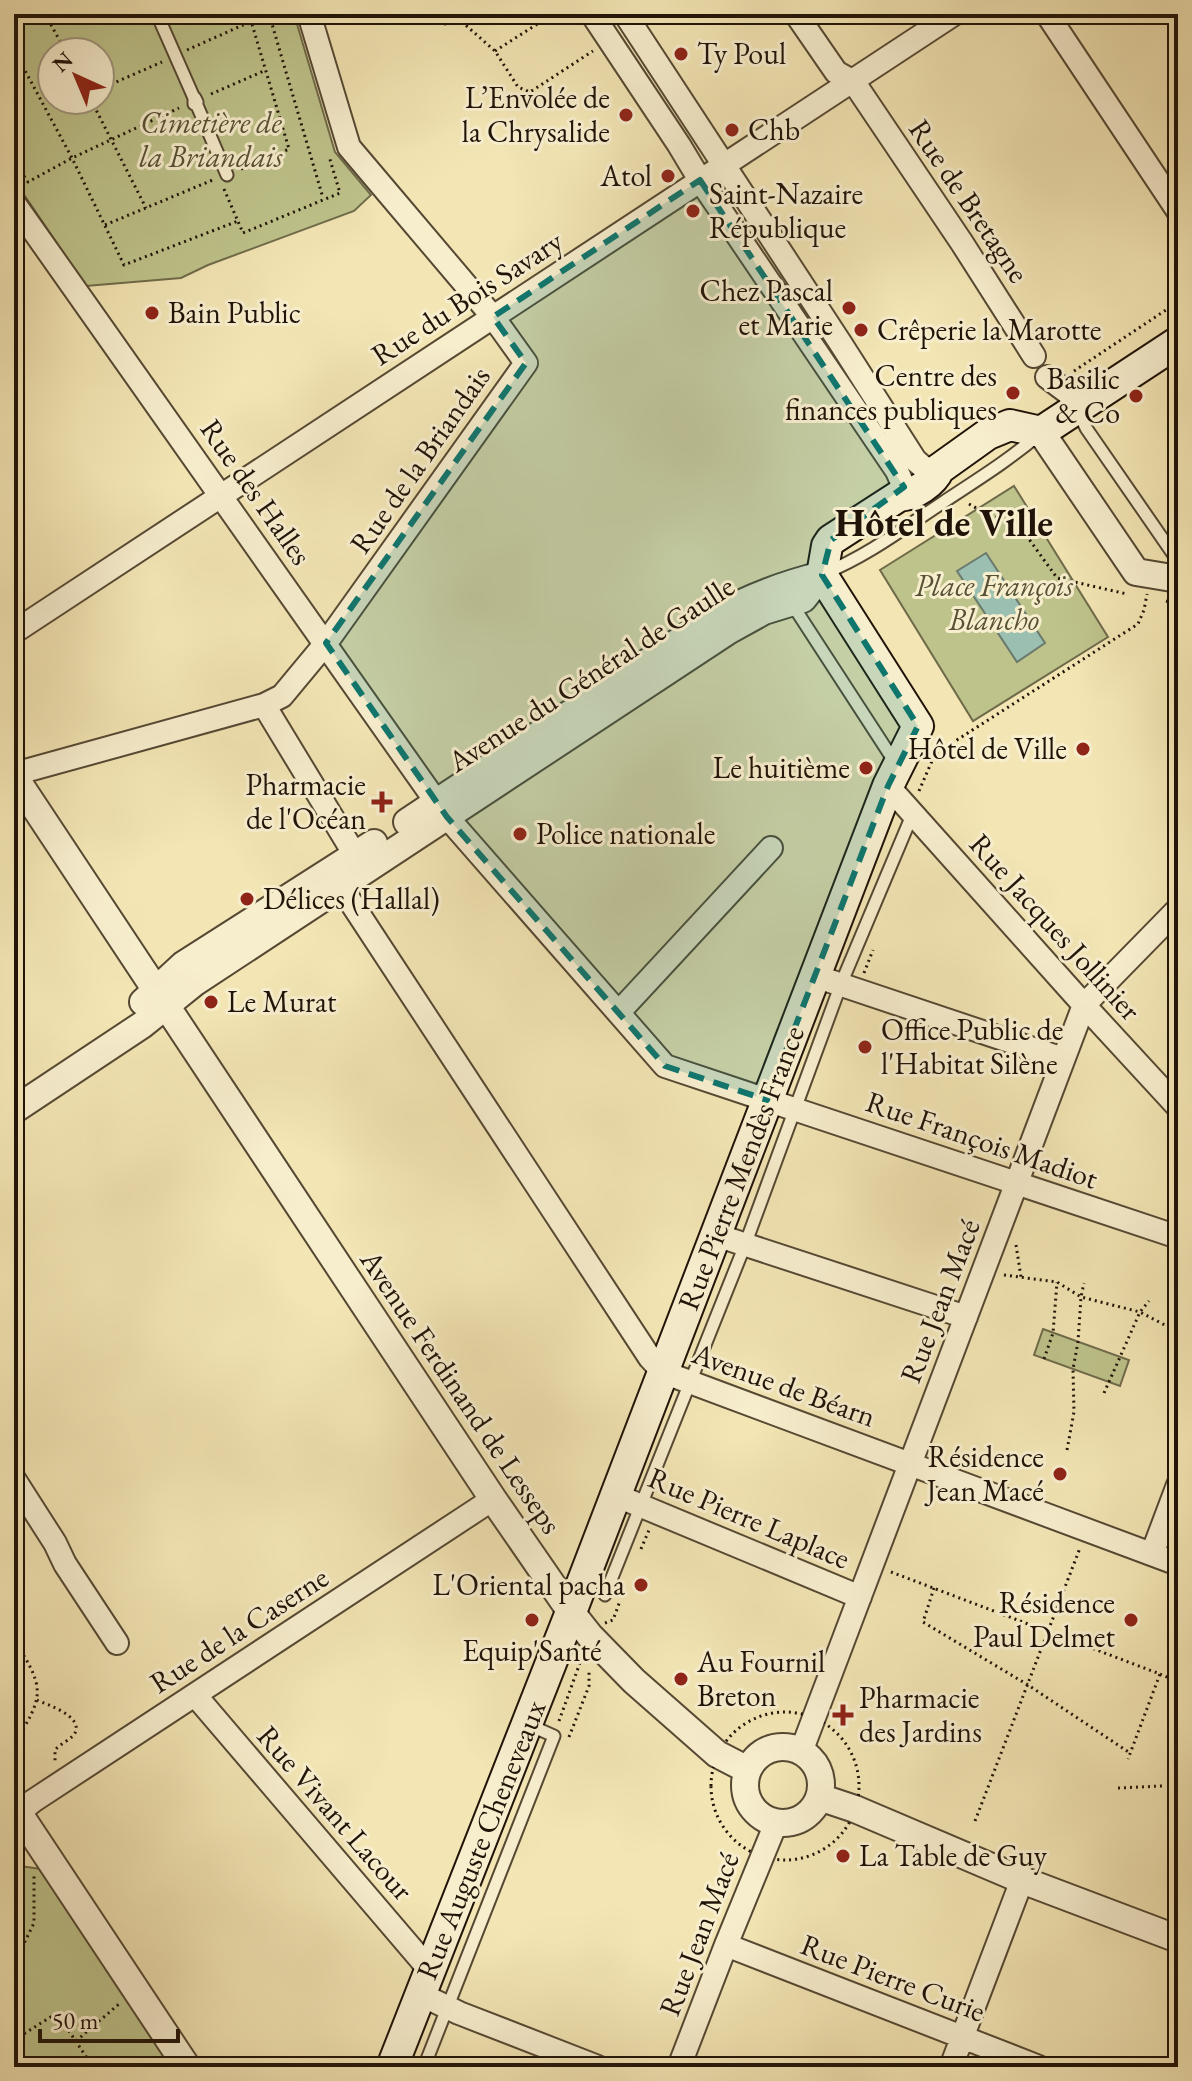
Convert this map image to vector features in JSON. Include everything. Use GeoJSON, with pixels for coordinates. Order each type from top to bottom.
{"type":"FeatureCollection","features":[{"type":"Feature","properties":{"kind":"main road"},"geometry":{"type":"LineString","coordinates":[[822,575],[831,540],[901,491],[909,495],[936,477],[935,469],[988,434],[1010,425],[1041,432],[1051,404],[1064,392],[1178,319]]}},
{"type":"Feature","properties":{"kind":"main road"},"geometry":{"type":"LineString","coordinates":[[1064,392],[1178,342]]}},
{"type":"Feature","properties":{"kind":"main road","name":"Rue Pierre Mendès France"},"geometry":{"type":"LineString","coordinates":[[571,1612],[628,1501],[663,1372],[716,1235],[781,1104],[828,980],[893,776],[918,726],[822,575]]}},
{"type":"Feature","properties":{"kind":"main road","name":"Rue Auguste Cheneveaux"},"geometry":{"type":"LineString","coordinates":[[392,2067],[571,1612]]}},
{"type":"Feature","properties":{"kind":"street"},"geometry":{"type":"LineString","coordinates":[[309,14],[349,147],[493,317]]}},
{"type":"Feature","properties":{"kind":"street"},"geometry":{"type":"LineString","coordinates":[[592,14],[897,471],[901,491]]}},
{"type":"Feature","properties":{"kind":"street"},"geometry":{"type":"LineString","coordinates":[[625,14],[915,460],[923,467],[935,469]]}},
{"type":"Feature","properties":{"kind":"street","name":"Rue de Bretagne"},"geometry":{"type":"LineString","coordinates":[[796,14],[836,72],[852,81],[1034,356]]}},
{"type":"Feature","properties":{"kind":"street","name":"Rue du Bois Savary"},"geometry":{"type":"LineString","coordinates":[[14,632],[954,14]]}},
{"type":"Feature","properties":{"kind":"street"},"geometry":{"type":"LineString","coordinates":[[1047,14],[1178,211]]}},
{"type":"Feature","properties":{"kind":"street","name":"Rue des Halles"},"geometry":{"type":"LineString","coordinates":[[14,203],[442,809],[619,1012]]}},
{"type":"Feature","properties":{"kind":"street","name":"Rue de la Briandais"},"geometry":{"type":"LineString","coordinates":[[264,705],[282,696],[326,643],[526,363],[493,317]]}},
{"type":"Feature","properties":{"kind":"street"},"geometry":{"type":"LineString","coordinates":[[1041,432],[1136,572],[1178,579]]}},
{"type":"Feature","properties":{"kind":"street","name":"Avenue du Général de Gaulle"},"geometry":{"type":"LineString","coordinates":[[442,809],[728,631],[754,616],[803,599],[822,575]]}},
{"type":"Feature","properties":{"kind":"street","name":"Avenue du Général de Gaulle"},"geometry":{"type":"LineString","coordinates":[[161,998],[194,983],[336,879],[442,809],[720,614],[773,589],[822,575]]}},
{"type":"Feature","properties":{"kind":"street"},"geometry":{"type":"LineString","coordinates":[[14,775],[264,705],[362,862]]}},
{"type":"Feature","properties":{"kind":"street","name":"Avenue Ferdinand de Lesseps"},"geometry":{"type":"LineString","coordinates":[[14,775],[571,1612],[634,1681],[717,1754],[748,1770]]}},
{"type":"Feature","properties":{"kind":"street","name":"Rue Jacques Jollinier"},"geometry":{"type":"LineString","coordinates":[[893,776],[913,813],[1178,1107]]}},
{"type":"Feature","properties":{"kind":"street"},"geometry":{"type":"LineString","coordinates":[[619,1012],[771,848]]}},
{"type":"Feature","properties":{"kind":"street","name":"Avenue de Béarn"},"geometry":{"type":"LineString","coordinates":[[336,879],[641,1345],[663,1372],[1178,1564]]}},
{"type":"Feature","properties":{"kind":"street"},"geometry":{"type":"LineString","coordinates":[[1084,1005],[1178,909]]}},
{"type":"Feature","properties":{"kind":"street"},"geometry":{"type":"LineString","coordinates":[[828,980],[1063,1059]]}},
{"type":"Feature","properties":{"kind":"street"},"geometry":{"type":"LineString","coordinates":[[14,1089],[133,1011],[161,998]]}},
{"type":"Feature","properties":{"kind":"street"},"geometry":{"type":"LineString","coordinates":[[14,1110],[142,1025],[161,998]]}},
{"type":"Feature","properties":{"kind":"street","name":"Rue Jean Macé"},"geometry":{"type":"LineString","coordinates":[[801,1752],[1084,1005]]}},
{"type":"Feature","properties":{"kind":"street","name":"Rue François Madiot"},"geometry":{"type":"LineString","coordinates":[[619,1012],[665,1066],[1178,1237]]}},
{"type":"Feature","properties":{"kind":"street"},"geometry":{"type":"LineString","coordinates":[[716,1235],[966,1317]]}},
{"type":"Feature","properties":{"kind":"street"},"geometry":{"type":"LineString","coordinates":[[14,1479],[117,1643]]}},
{"type":"Feature","properties":{"kind":"street"},"geometry":{"type":"LineString","coordinates":[[1152,1554],[1178,1485]]}},
{"type":"Feature","properties":{"kind":"street","name":"Rue de la Caserne"},"geometry":{"type":"LineString","coordinates":[[16,1811],[493,1499]]}},
{"type":"Feature","properties":{"kind":"street","name":"Rue Pierre Laplace"},"geometry":{"type":"LineString","coordinates":[[628,1501],[860,1597]]}},
{"type":"Feature","properties":{"kind":"street","name":"Rue Vivant Lacour"},"geometry":{"type":"LineString","coordinates":[[195,1695],[423,1962],[431,1966]]}},
{"type":"Feature","properties":{"kind":"street"},"geometry":{"type":"LineString","coordinates":[[789,1748],[801,1752],[820,1775],[819,1797],[807,1815],[798,1820],[776,1823],[766,1819],[756,1812],[746,1793],[748,1770],[765,1752],[789,1748]]}},
{"type":"Feature","properties":{"kind":"street"},"geometry":{"type":"LineString","coordinates":[[819,1797],[855,1809],[1022,1880],[1178,1939]]}},
{"type":"Feature","properties":{"kind":"street"},"geometry":{"type":"LineString","coordinates":[[16,1811],[187,2067]]}},
{"type":"Feature","properties":{"kind":"street","name":"Rue Jean Macé"},"geometry":{"type":"LineString","coordinates":[[679,2067],[776,1823]]}},
{"type":"Feature","properties":{"kind":"street"},"geometry":{"type":"LineString","coordinates":[[951,2067],[1022,1880]]}},
{"type":"Feature","properties":{"kind":"street","name":"Rue Pierre Curie"},"geometry":{"type":"LineString","coordinates":[[726,1945],[1039,2067]]}},
{"type":"Feature","properties":{"kind":"street"},"geometry":{"type":"LineString","coordinates":[[420,1994],[447,2008],[598,2067]]}},
{"type":"Feature","properties":{"kind":"lane"},"geometry":{"type":"LineString","coordinates":[[157,14],[223,176]]}},
{"type":"Feature","properties":{"kind":"lane"},"geometry":{"type":"LineString","coordinates":[[1178,330],[1064,392],[1178,561]]}},
{"type":"Feature","properties":{"kind":"lane"},"geometry":{"type":"LineString","coordinates":[[822,575],[851,562],[1015,454],[1041,432]]}},
{"type":"Feature","properties":{"kind":"lane"},"geometry":{"type":"LineString","coordinates":[[792,603],[893,776]]}},
{"type":"Feature","properties":{"kind":"lane"},"geometry":{"type":"LineString","coordinates":[[828,980],[913,813]]}},
{"type":"Feature","properties":{"kind":"lane"},"geometry":{"type":"LineString","coordinates":[[14,1100],[117,1032],[161,998]]}},
{"type":"Feature","properties":{"kind":"lane"},"geometry":{"type":"LineString","coordinates":[[605,1595],[628,1501],[691,1383],[745,1245],[781,1104]]}},
{"type":"Feature","properties":{"kind":"lane"},"geometry":{"type":"LineString","coordinates":[[424,2067],[554,1736],[527,1724]]}},
{"type":"Feature","properties":{"kind":"path"},"geometry":{"type":"LineString","coordinates":[[14,17],[19,14]]}},
{"type":"Feature","properties":{"kind":"path"},"geometry":{"type":"LineString","coordinates":[[45,14],[57,36]]}},
{"type":"Feature","properties":{"kind":"path"},"geometry":{"type":"LineString","coordinates":[[116,82],[243,25],[284,14]]}},
{"type":"Feature","properties":{"kind":"path"},"geometry":{"type":"LineString","coordinates":[[495,51],[553,14]]}},
{"type":"Feature","properties":{"kind":"path"},"geometry":{"type":"LineString","coordinates":[[269,16],[324,200]]}},
{"type":"Feature","properties":{"kind":"path"},"geometry":{"type":"LineString","coordinates":[[444,24],[461,21],[495,51],[518,87],[530,92],[593,52]]}},
{"type":"Feature","properties":{"kind":"path"},"geometry":{"type":"LineString","coordinates":[[14,50],[72,158],[124,265],[238,221]]}},
{"type":"Feature","properties":{"kind":"path"},"geometry":{"type":"LineString","coordinates":[[14,161],[28,182],[112,139],[266,70]]}},
{"type":"Feature","properties":{"kind":"path"},"geometry":{"type":"LineString","coordinates":[[100,116],[146,208]]}},
{"type":"Feature","properties":{"kind":"path"},"geometry":{"type":"LineString","coordinates":[[223,176],[243,233],[340,193],[327,148]]}},
{"type":"Feature","properties":{"kind":"path"},"geometry":{"type":"LineString","coordinates":[[1064,392],[1178,302]]}},
{"type":"Feature","properties":{"kind":"path"},"geometry":{"type":"LineString","coordinates":[[913,813],[935,754],[1138,624],[1144,610],[1146,597],[1057,578],[1011,514],[994,518],[967,503]]}},
{"type":"Feature","properties":{"kind":"path"},"geometry":{"type":"LineString","coordinates":[[1016,1245],[1021,1277]]}},
{"type":"Feature","properties":{"kind":"path"},"geometry":{"type":"LineString","coordinates":[[996,1274],[1057,1282],[1081,1297],[1140,1312],[1178,1332]]}},
{"type":"Feature","properties":{"kind":"path"},"geometry":{"type":"LineString","coordinates":[[1044,1359],[1053,1333],[1057,1282]]}},
{"type":"Feature","properties":{"kind":"path"},"geometry":{"type":"LineString","coordinates":[[1067,1450],[1074,1412],[1073,1369],[1084,1283]]}},
{"type":"Feature","properties":{"kind":"path"},"geometry":{"type":"LineString","coordinates":[[1104,1393],[1140,1312],[1149,1301]]}},
{"type":"Feature","properties":{"kind":"path"},"geometry":{"type":"LineString","coordinates":[[975,1821],[1087,1530]]}},
{"type":"Feature","properties":{"kind":"path"},"geometry":{"type":"LineString","coordinates":[[872,1565],[1178,1682]]}},
{"type":"Feature","properties":{"kind":"path"},"geometry":{"type":"LineString","coordinates":[[934,1588],[923,1622],[1028,1685],[1130,1753]]}},
{"type":"Feature","properties":{"kind":"path"},"geometry":{"type":"LineString","coordinates":[[554,1736],[590,1636]]}},
{"type":"Feature","properties":{"kind":"path"},"geometry":{"type":"LineString","coordinates":[[14,1640],[27,1660],[39,1695],[33,1714],[14,1744]]}},
{"type":"Feature","properties":{"kind":"path"},"geometry":{"type":"LineString","coordinates":[[1128,1759],[1160,1674]]}},
{"type":"Feature","properties":{"kind":"path"},"geometry":{"type":"LineString","coordinates":[[37,1700],[59,1710],[75,1723],[74,1735],[61,1742],[55,1750],[54,1763],[57,1767]]}},
{"type":"Feature","properties":{"kind":"path"},"geometry":{"type":"LineString","coordinates":[[784,1711],[814,1718],[836,1731],[856,1764],[859,1782],[855,1809],[836,1840],[818,1852],[801,1859],[783,1861],[761,1857],[732,1839],[716,1816],[711,1798],[712,1767],[727,1739],[740,1726],[764,1714],[784,1711]]}},
{"type":"Feature","properties":{"kind":"path"},"geometry":{"type":"LineString","coordinates":[[1118,1788],[1162,1786]]}},
{"type":"Feature","properties":{"kind":"path"},"geometry":{"type":"LineString","coordinates":[[14,1964],[34,1923],[34,1874],[37,1868]]}},
{"type":"Feature","properties":{"kind":"path"},"geometry":{"type":"LineString","coordinates":[[75,2041],[120,2003]]}},
{"type":"Feature","properties":{"kind":"path"},"geometry":{"type":"LineString","coordinates":[[14,2040],[57,2013],[93,2067]]}},
{"type":"Feature","properties":{"kind":"highlighted area"},"geometry":{"type":"Polygon","coordinates":[[[700,180],[904,487],[831,540],[822,575],[918,726],[888,786],[767,1100],[665,1066],[447,817],[326,643],[526,363],[493,317],[700,180]]]}},
{"type":"Feature","properties":{"kind":"green space","name":"Cimetière de la Briandais"},"geometry":{"type":"Polygon","coordinates":[[[14,14],[294,14],[335,152],[371,195],[354,211],[181,278],[86,286],[14,180],[14,14]]]}},
{"type":"Feature","properties":{"kind":"green space","name":"Place François Blancho"},"geometry":{"type":"Polygon","coordinates":[[[1014,486],[1108,637],[973,721],[880,570],[1014,486]]]}},
{"type":"Feature","properties":{"kind":"green space"},"geometry":{"type":"Polygon","coordinates":[[[1043,1329],[1129,1360],[1120,1386],[1034,1355],[1043,1329]]]}},
{"type":"Feature","properties":{"kind":"green space"},"geometry":{"type":"Polygon","coordinates":[[[20,1866],[41,1869],[174,2067],[14,2067],[14,1872],[20,1866]]]}},
{"type":"Feature","properties":{"kind":"shaded area"},"geometry":{"type":"Polygon","coordinates":[[[986,553],[1045,643],[1017,662],[957,571],[986,553]]]}},
{"type":"Feature","properties":{"kind":"place","name":"Ty Poul"},"geometry":{"type":"Point","coordinates":[681,54]}},
{"type":"Feature","properties":{"kind":"place","name":"L’Envolée de la Chrysalide"},"geometry":{"type":"Point","coordinates":[626,115]}},
{"type":"Feature","properties":{"kind":"place","name":"Chb"},"geometry":{"type":"Point","coordinates":[732,130]}},
{"type":"Feature","properties":{"kind":"place","name":"Atol"},"geometry":{"type":"Point","coordinates":[668,176]}},
{"type":"Feature","properties":{"kind":"place","name":"Saint-Nazaire République"},"geometry":{"type":"Point","coordinates":[693,211]}},
{"type":"Feature","properties":{"kind":"place","name":"Chez Pascal et Marie"},"geometry":{"type":"Point","coordinates":[849,308]}},
{"type":"Feature","properties":{"kind":"place","name":"Bain Public"},"geometry":{"type":"Point","coordinates":[152,313]}},
{"type":"Feature","properties":{"kind":"place","name":"Crêperie la Marotte"},"geometry":{"type":"Point","coordinates":[861,330]}},
{"type":"Feature","properties":{"kind":"place","name":"Centre des finances publiques"},"geometry":{"type":"Point","coordinates":[1013,393]}},
{"type":"Feature","properties":{"kind":"place","name":"Basilic & Co"},"geometry":{"type":"Point","coordinates":[1136,396]}},
{"type":"Feature","properties":{"kind":"place","name":"Hôtel de Ville"},"geometry":{"type":"Point","coordinates":[1083,749]}},
{"type":"Feature","properties":{"kind":"place","name":"Le huitième"},"geometry":{"type":"Point","coordinates":[866,768]}},
{"type":"Feature","properties":{"kind":"place","name":"Pharmacie de l'Océan"},"geometry":{"type":"Point","coordinates":[382,802]}},
{"type":"Feature","properties":{"kind":"place","name":"Police nationale"},"geometry":{"type":"Point","coordinates":[520,834]}},
{"type":"Feature","properties":{"kind":"place","name":"Délices (Hallal)"},"geometry":{"type":"Point","coordinates":[247,899]}},
{"type":"Feature","properties":{"kind":"place","name":"Le Murat"},"geometry":{"type":"Point","coordinates":[211,1002]}},
{"type":"Feature","properties":{"kind":"place","name":"Office Public de l'Habitat Silène"},"geometry":{"type":"Point","coordinates":[865,1047]}},
{"type":"Feature","properties":{"kind":"place","name":"Résidence Jean Macé"},"geometry":{"type":"Point","coordinates":[1060,1474]}},
{"type":"Feature","properties":{"kind":"place","name":"L'Oriental pacha"},"geometry":{"type":"Point","coordinates":[641,1585]}},
{"type":"Feature","properties":{"kind":"place","name":"Equip'Santé"},"geometry":{"type":"Point","coordinates":[532,1620]}},
{"type":"Feature","properties":{"kind":"place","name":"Résidence Paul Delmet"},"geometry":{"type":"Point","coordinates":[1131,1620]}},
{"type":"Feature","properties":{"kind":"place","name":"Au Fournil Breton"},"geometry":{"type":"Point","coordinates":[681,1679]}},
{"type":"Feature","properties":{"kind":"place","name":"Pharmacie des Jardins"},"geometry":{"type":"Point","coordinates":[843,1715]}},
{"type":"Feature","properties":{"kind":"place","name":"La Table de Guy"},"geometry":{"type":"Point","coordinates":[843,1856]}},
{"type":"Feature","properties":{"kind":"district","name":"Hôtel de Ville"},"geometry":{"type":"Point","coordinates":[944,523]}}]}
